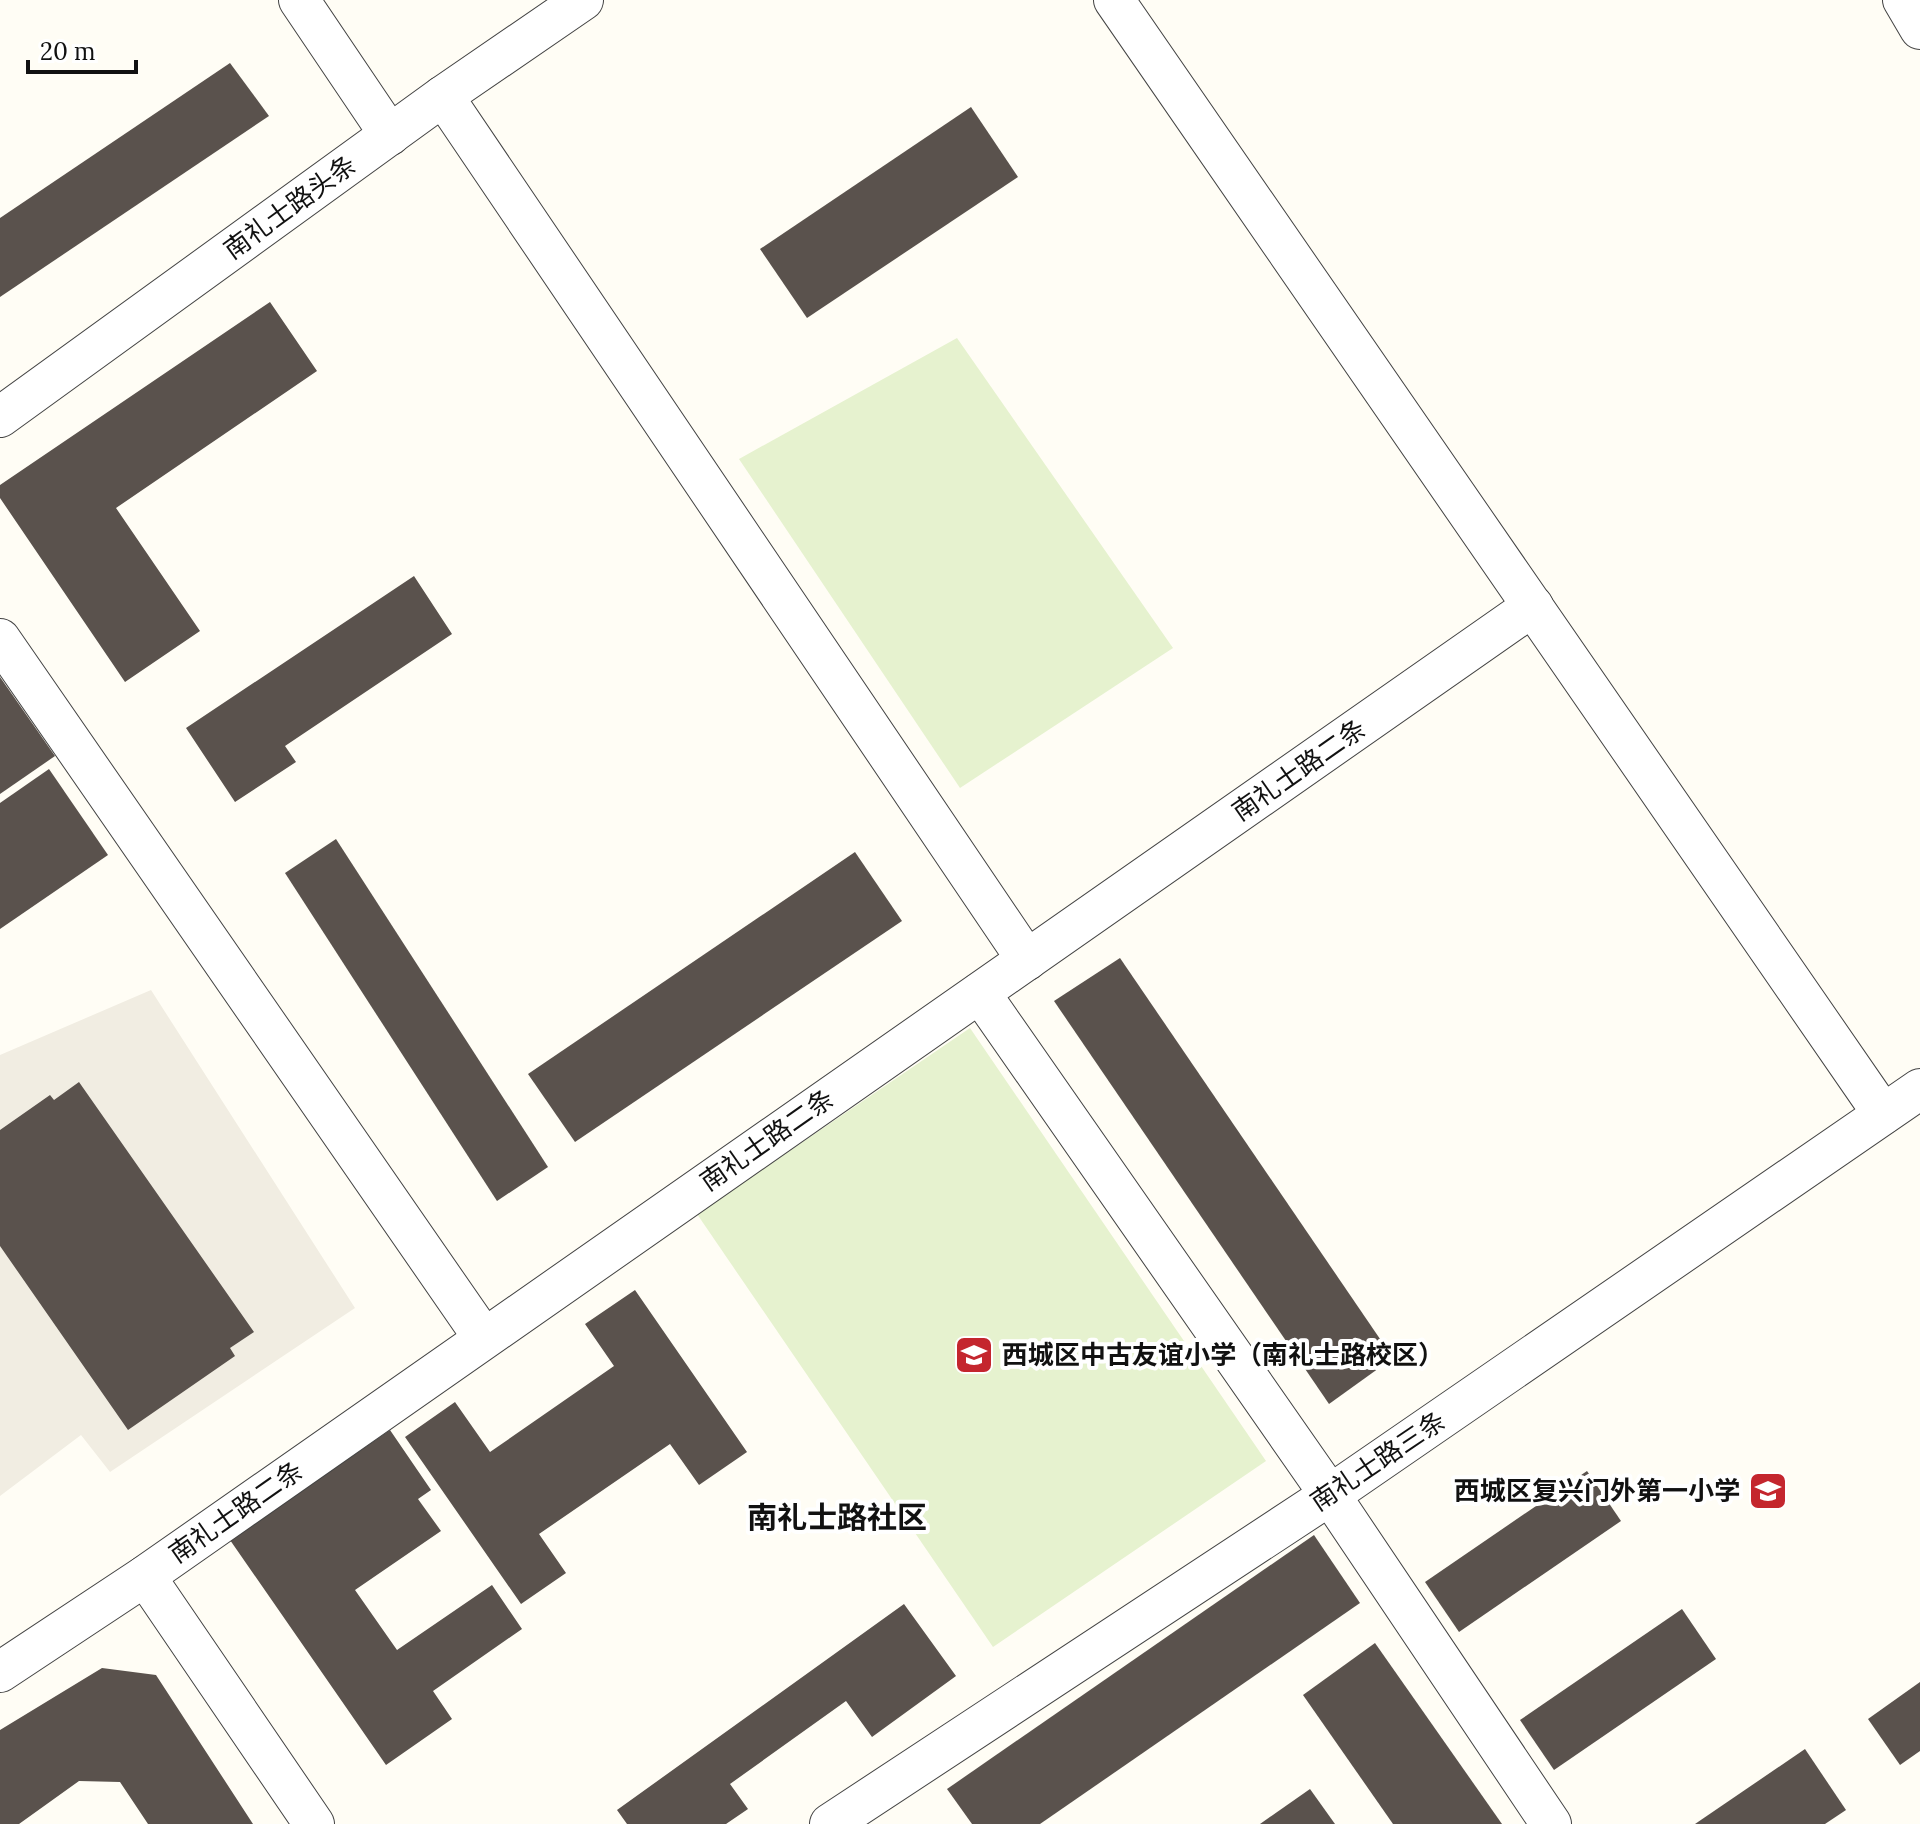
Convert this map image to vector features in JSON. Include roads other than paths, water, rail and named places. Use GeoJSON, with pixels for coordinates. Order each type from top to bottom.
{"type":"FeatureCollection","features":[{"type":"Feature","properties":{"kind":"street"},"geometry":{"type":"LineString","coordinates":[[299,0],[390,135]]}},
{"type":"Feature","properties":{"kind":"street","name":"南礼士路头条"},"geometry":{"type":"LineString","coordinates":[[0,417],[443,96],[583,0]]}},
{"type":"Feature","properties":{"kind":"street"},"geometry":{"type":"LineString","coordinates":[[1114,0],[1883,1114]]}},
{"type":"Feature","properties":{"kind":"street"},"geometry":{"type":"LineString","coordinates":[[1903,0],[1920,29]]}},
{"type":"Feature","properties":{"kind":"street"},"geometry":{"type":"LineString","coordinates":[[443,96],[1027,960]]}},
{"type":"Feature","properties":{"kind":"street","name":"南礼士路二条"},"geometry":{"type":"LineString","coordinates":[[0,1672],[145,1576],[1533,606]]}},
{"type":"Feature","properties":{"kind":"street"},"geometry":{"type":"LineString","coordinates":[[0,639],[483,1337]]}},
{"type":"Feature","properties":{"kind":"street"},"geometry":{"type":"LineString","coordinates":[[980,993],[1330,1495],[1551,1824]]}},
{"type":"Feature","properties":{"kind":"street","name":"南礼士路三条"},"geometry":{"type":"LineString","coordinates":[[830,1824],[1330,1495],[1920,1089]]}},
{"type":"Feature","properties":{"kind":"street"},"geometry":{"type":"LineString","coordinates":[[145,1576],[314,1824]]}},
{"type":"Feature","properties":{"kind":"place","name":"西城区中古友谊小学（南礼士路校区）"},"geometry":{"type":"Point","coordinates":[974,1355]}},
{"type":"Feature","properties":{"kind":"place","name":"西城区复兴门外第一小学"},"geometry":{"type":"Point","coordinates":[1768,1491]}},
{"type":"Feature","properties":{"kind":"district","name":"南礼士路社区"},"geometry":{"type":"Point","coordinates":[837,1518]}}]}
